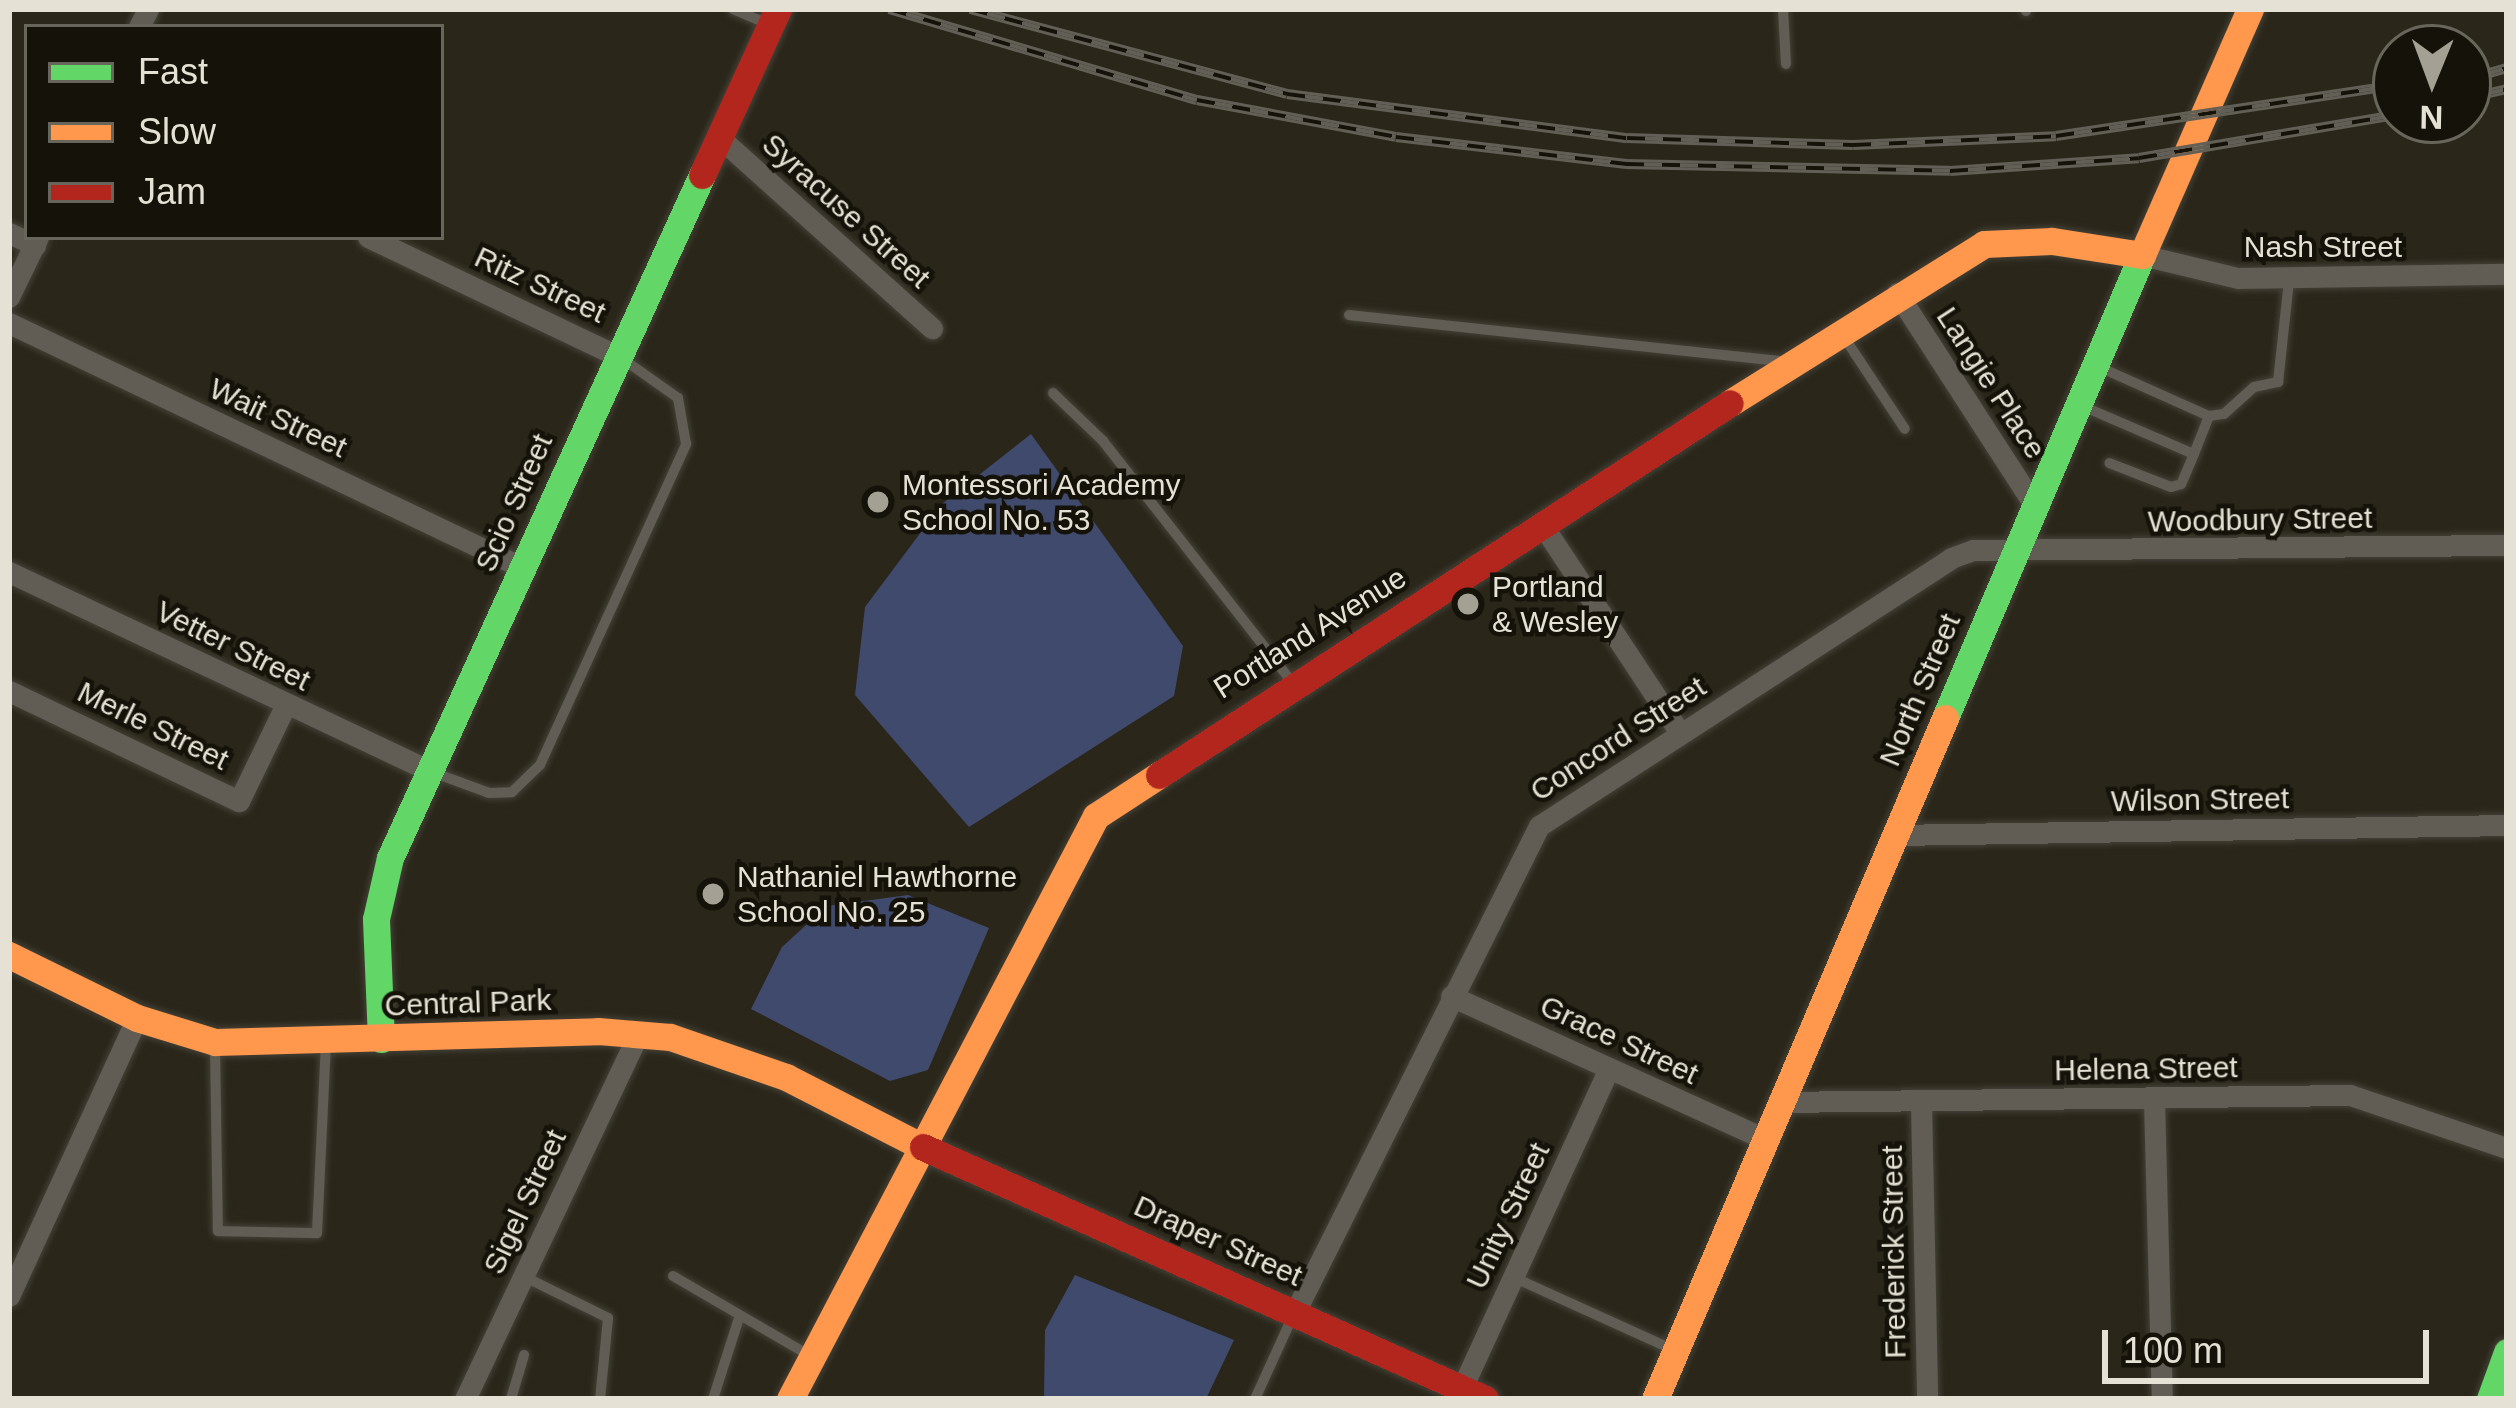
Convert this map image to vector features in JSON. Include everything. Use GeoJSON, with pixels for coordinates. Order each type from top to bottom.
{"type":"FeatureCollection","features":[{"type":"Feature","properties":{"kind":"main road","name":"North Street"},"geometry":{"type":"LineString","coordinates":[[1655,1399],[1762,1138],[2250,9]]}},
{"type":"Feature","properties":{"kind":"main road","name":"Scio Street"},"geometry":{"type":"LineString","coordinates":[[381,1040],[381,886],[521,567],[774,17]]}},
{"type":"Feature","properties":{"kind":"main road","name":"Portland Avenue"},"geometry":{"type":"LineString","coordinates":[[790,1399],[1096,816],[1292,682],[1543,526],[1897,293],[1984,244],[2075,243],[2142,255]]}},
{"type":"Feature","properties":{"kind":"main road","name":"Central Park"},"geometry":{"type":"LineString","coordinates":[[9,955],[137,1018],[215,1042],[639,1031],[734,1055],[923,1147]]}},
{"type":"Feature","properties":{"kind":"main road","name":"Draper Street"},"geometry":{"type":"LineString","coordinates":[[923,1147],[1473,1394]]}},
{"type":"Feature","properties":{"kind":"main road"},"geometry":{"type":"LineString","coordinates":[[2490,1399],[2507,1352]]}},
{"type":"Feature","properties":{"kind":"street","name":"Syracuse Street"},"geometry":{"type":"LineString","coordinates":[[720,138],[932,328]]}},
{"type":"Feature","properties":{"kind":"street","name":"Ritz Street"},"geometry":{"type":"LineString","coordinates":[[374,240],[620,356]]}},
{"type":"Feature","properties":{"kind":"street"},"geometry":{"type":"LineString","coordinates":[[9,297],[36,241]]}},
{"type":"Feature","properties":{"kind":"street","name":"Nash Street"},"geometry":{"type":"LineString","coordinates":[[2142,255],[2212,275],[2289,280],[2507,274]]}},
{"type":"Feature","properties":{"kind":"street","name":"Langie Place"},"geometry":{"type":"LineString","coordinates":[[1897,293],[2036,506]]}},
{"type":"Feature","properties":{"kind":"street","name":"Wait Street"},"geometry":{"type":"LineString","coordinates":[[9,323],[521,567]]}},
{"type":"Feature","properties":{"kind":"street"},"geometry":{"type":"LineString","coordinates":[[1543,526],[1680,733]]}},
{"type":"Feature","properties":{"kind":"street","name":"Woodbury Street"},"geometry":{"type":"LineString","coordinates":[[2014,555],[2507,545]]}},
{"type":"Feature","properties":{"kind":"street","name":"Concord Street"},"geometry":{"type":"LineString","coordinates":[[1295,1312],[1539,826],[1951,559],[1973,550],[2014,555]]}},
{"type":"Feature","properties":{"kind":"street","name":"Vetter Street"},"geometry":{"type":"LineString","coordinates":[[9,572],[432,772]]}},
{"type":"Feature","properties":{"kind":"street","name":"Merle Street"},"geometry":{"type":"LineString","coordinates":[[9,691],[239,801],[286,704]]}},
{"type":"Feature","properties":{"kind":"street","name":"Wilson Street"},"geometry":{"type":"LineString","coordinates":[[1894,835],[2507,825]]}},
{"type":"Feature","properties":{"kind":"street","name":"Grace Street"},"geometry":{"type":"LineString","coordinates":[[1451,996],[1762,1138]]}},
{"type":"Feature","properties":{"kind":"street"},"geometry":{"type":"LineString","coordinates":[[9,1296],[137,1018]]}},
{"type":"Feature","properties":{"kind":"street","name":"Sigel Street"},"geometry":{"type":"LineString","coordinates":[[465,1399],[639,1031]]}},
{"type":"Feature","properties":{"kind":"street","name":"Unity Street"},"geometry":{"type":"LineString","coordinates":[[1473,1394],[1513,1277],[1609,1069]]}},
{"type":"Feature","properties":{"kind":"street","name":"Helena Street"},"geometry":{"type":"LineString","coordinates":[[1778,1102],[2350,1095],[2507,1148]]}},
{"type":"Feature","properties":{"kind":"street"},"geometry":{"type":"LineString","coordinates":[[2155,1100],[2162,1399]]}},
{"type":"Feature","properties":{"kind":"street","name":"Frederick Street"},"geometry":{"type":"LineString","coordinates":[[1921,1103],[1927,1399]]}},
{"type":"Feature","properties":{"kind":"lane"},"geometry":{"type":"LineString","coordinates":[[733,9],[774,17]]}},
{"type":"Feature","properties":{"kind":"lane"},"geometry":{"type":"LineString","coordinates":[[1783,9],[1786,64]]}},
{"type":"Feature","properties":{"kind":"lane"},"geometry":{"type":"LineString","coordinates":[[2094,365],[2209,416],[2224,414],[2254,386],[2278,382],[2289,280]]}},
{"type":"Feature","properties":{"kind":"lane"},"geometry":{"type":"LineString","coordinates":[[1348,315],[1791,363]]}},
{"type":"Feature","properties":{"kind":"lane"},"geometry":{"type":"LineString","coordinates":[[1840,332],[1905,429]]}},
{"type":"Feature","properties":{"kind":"lane"},"geometry":{"type":"LineString","coordinates":[[432,772],[489,793],[512,792],[540,765],[686,445],[679,398],[620,356]]}},
{"type":"Feature","properties":{"kind":"lane"},"geometry":{"type":"LineString","coordinates":[[1053,393],[1103,441],[1292,682]]}},
{"type":"Feature","properties":{"kind":"lane"},"geometry":{"type":"LineString","coordinates":[[2078,404],[2194,454]]}},
{"type":"Feature","properties":{"kind":"lane"},"geometry":{"type":"LineString","coordinates":[[2109,463],[2171,487],[2181,484],[2209,416]]}},
{"type":"Feature","properties":{"kind":"lane"},"geometry":{"type":"LineString","coordinates":[[215,1042],[218,1231],[317,1233],[326,1041]]}},
{"type":"Feature","properties":{"kind":"lane"},"geometry":{"type":"LineString","coordinates":[[523,1276],[608,1318],[600,1399]]}},
{"type":"Feature","properties":{"kind":"lane"},"geometry":{"type":"LineString","coordinates":[[673,1276],[812,1357]]}},
{"type":"Feature","properties":{"kind":"lane"},"geometry":{"type":"LineString","coordinates":[[1513,1277],[1675,1350]]}},
{"type":"Feature","properties":{"kind":"lane"},"geometry":{"type":"LineString","coordinates":[[1256,1399],[1295,1312]]}},
{"type":"Feature","properties":{"kind":"lane"},"geometry":{"type":"LineString","coordinates":[[713,1399],[740,1315]]}},
{"type":"Feature","properties":{"kind":"lane"},"geometry":{"type":"LineString","coordinates":[[511,1399],[524,1355]]}},
{"type":"Feature","properties":{"kind":"shaded area"},"geometry":{"type":"Polygon","coordinates":[[[1031,434],[1183,646],[1174,696],[969,827],[855,695],[865,607],[942,504],[1031,434]]]}},
{"type":"Feature","properties":{"kind":"shaded area"},"geometry":{"type":"Polygon","coordinates":[[[908,895],[989,928],[928,1070],[890,1081],[751,1009],[782,947],[827,906],[908,895]]]}},
{"type":"Feature","properties":{"kind":"shaded area"},"geometry":{"type":"Polygon","coordinates":[[[1075,1275],[1234,1340],[1206,1399],[1044,1399],[1045,1330],[1075,1275]]]}},
{"type":"Feature","properties":{"kind":"railway"},"geometry":{"type":"LineString","coordinates":[[889,9],[1197,100],[1396,137],[1626,164],[1950,171],[2139,158],[2372,119]]}},
{"type":"Feature","properties":{"kind":"railway"},"geometry":{"type":"LineString","coordinates":[[970,9],[1287,94],[1627,138],[1853,145],[2056,136],[2372,89]]}},
{"type":"Feature","properties":{"kind":"railway"},"geometry":{"type":"LineString","coordinates":[[2492,72],[2507,68]]}},
{"type":"Feature","properties":{"kind":"railway"},"geometry":{"type":"LineString","coordinates":[[2492,92],[2507,89]]}},
{"type":"Feature","properties":{"kind":"traffic: fast"},"geometry":{"type":"LineString","coordinates":[[381,1039],[376,919],[390,858],[702,175]]}},
{"type":"Feature","properties":{"kind":"traffic: fast"},"geometry":{"type":"LineString","coordinates":[[1945,718],[2142,255]]}},
{"type":"Feature","properties":{"kind":"traffic: fast"},"geometry":{"type":"LineString","coordinates":[[2490,1399],[2507,1352]]}},
{"type":"Feature","properties":{"kind":"traffic: slow"},"geometry":{"type":"LineString","coordinates":[[1730,403],[1984,244],[2052,241],[2142,255],[2250,9]]}},
{"type":"Feature","properties":{"kind":"traffic: slow"},"geometry":{"type":"LineString","coordinates":[[1655,1399],[1945,718]]}},
{"type":"Feature","properties":{"kind":"traffic: slow"},"geometry":{"type":"LineString","coordinates":[[790,1399],[1096,816],[1159,775]]}},
{"type":"Feature","properties":{"kind":"traffic: slow"},"geometry":{"type":"LineString","coordinates":[[9,955],[137,1018],[215,1042],[598,1031],[670,1037],[786,1077],[923,1147]]}},
{"type":"Feature","properties":{"kind":"traffic: jam"},"geometry":{"type":"LineString","coordinates":[[702,175],[778,9]]}},
{"type":"Feature","properties":{"kind":"traffic: jam"},"geometry":{"type":"LineString","coordinates":[[1159,775],[1730,403]]}},
{"type":"Feature","properties":{"kind":"traffic: jam"},"geometry":{"type":"LineString","coordinates":[[923,1147],[1485,1399]]}},
{"type":"Feature","properties":{"kind":"place","name":"Montessori Academy School No. 53"},"geometry":{"type":"Point","coordinates":[878,502]}},
{"type":"Feature","properties":{"kind":"place","name":"Portland & Wesley"},"geometry":{"type":"Point","coordinates":[1468,604]}},
{"type":"Feature","properties":{"kind":"place","name":"Nathaniel Hawthorne School No. 25"},"geometry":{"type":"Point","coordinates":[713,894]}}]}
